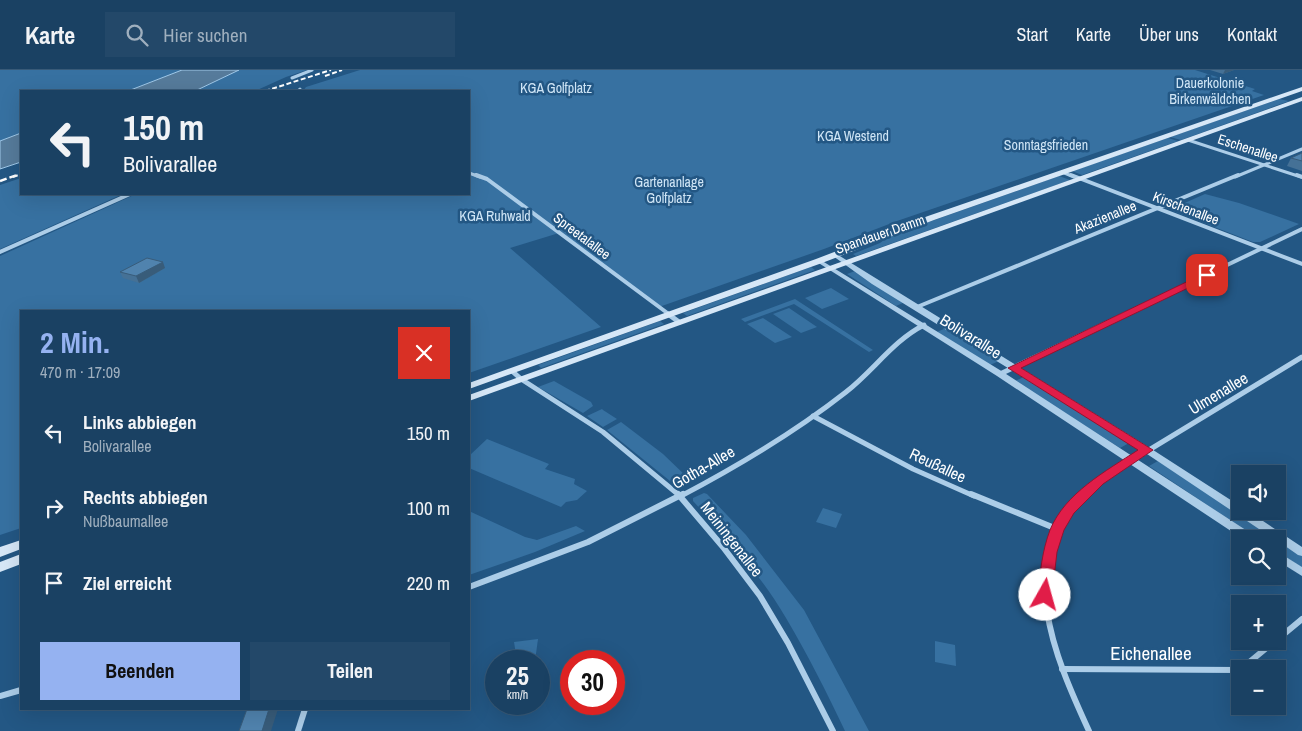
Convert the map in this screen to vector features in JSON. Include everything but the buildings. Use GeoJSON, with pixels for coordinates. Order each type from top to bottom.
{"type":"FeatureCollection","features":[{"type":"Feature","properties":{"kind":"main road","name":"Spandauer Damm"},"geometry":{"type":"LineString","coordinates":[[470,386],[836,255],[898,230],[1302,89]]}},
{"type":"Feature","properties":{"kind":"main road","name":"Spandauer Damm"},"geometry":{"type":"LineString","coordinates":[[470,398],[1300,100]]}},
{"type":"Feature","properties":{"kind":"main road"},"geometry":{"type":"LineString","coordinates":[[0,552],[20,544]]}},
{"type":"Feature","properties":{"kind":"main road"},"geometry":{"type":"LineString","coordinates":[[0,567],[20,559]]}},
{"type":"Feature","properties":{"kind":"street"},"geometry":{"type":"LineString","coordinates":[[292,78],[312,70]]}},
{"type":"Feature","properties":{"kind":"street","name":"Eschenallee"},"geometry":{"type":"LineString","coordinates":[[1188,140],[1302,177]]}},
{"type":"Feature","properties":{"kind":"street","name":"Akazienallee"},"geometry":{"type":"LineString","coordinates":[[918,307],[1302,149]]}},
{"type":"Feature","properties":{"kind":"street","name":"Kirschenallee"},"geometry":{"type":"LineString","coordinates":[[1062,172],[1302,264]]}},
{"type":"Feature","properties":{"kind":"street","name":"Spreetalallee"},"geometry":{"type":"LineString","coordinates":[[470,173],[487,179],[679,322]]}},
{"type":"Feature","properties":{"kind":"street"},"geometry":{"type":"LineString","coordinates":[[0,252],[128,195]]}},
{"type":"Feature","properties":{"kind":"street"},"geometry":{"type":"LineString","coordinates":[[1000,374],[1302,229]]}},
{"type":"Feature","properties":{"kind":"street","name":"Bolivarallee"},"geometry":{"type":"LineString","coordinates":[[836,255],[875,282],[1147,450],[1231,505]]}},
{"type":"Feature","properties":{"kind":"street","name":"Bolivarallee"},"geometry":{"type":"LineString","coordinates":[[819,261],[924,325],[1238,530]]}},
{"type":"Feature","properties":{"kind":"street"},"geometry":{"type":"LineString","coordinates":[[903,312],[918,307]]}},
{"type":"Feature","properties":{"kind":"street","name":"Bolivarallee"},"geometry":{"type":"LineString","coordinates":[[924,325],[939,320]]}},
{"type":"Feature","properties":{"kind":"street","name":"Gotha-Allee"},"geometry":{"type":"LineString","coordinates":[[470,587],[534,564],[582,544],[680,496],[772,443],[813,416],[867,375],[910,330],[924,325]]}},
{"type":"Feature","properties":{"kind":"street","name":"Ulmenallee"},"geometry":{"type":"LineString","coordinates":[[1089,731],[1062,669],[1050,635],[1045,595],[1050,553],[1057,529],[1070,509],[1088,490],[1147,450],[1302,357]]}},
{"type":"Feature","properties":{"kind":"street","name":"Meiningenallee"},"geometry":{"type":"LineString","coordinates":[[512,370],[521,379],[603,432],[680,496],[723,546],[760,596],[788,644],[833,731]]}},
{"type":"Feature","properties":{"kind":"street","name":"Reußallee"},"geometry":{"type":"LineString","coordinates":[[813,416],[913,469],[1057,529]]}},
{"type":"Feature","properties":{"kind":"street","name":"Bolivarallee"},"geometry":{"type":"LineString","coordinates":[[1254,520],[1302,552]]}},
{"type":"Feature","properties":{"kind":"street"},"geometry":{"type":"LineString","coordinates":[[1286,561],[1302,572]]}},
{"type":"Feature","properties":{"kind":"street","name":"Eichenallee"},"geometry":{"type":"LineString","coordinates":[[1286,632],[1302,620]]}},
{"type":"Feature","properties":{"kind":"street","name":"Eichenallee"},"geometry":{"type":"LineString","coordinates":[[1252,660],[1264,650]]}},
{"type":"Feature","properties":{"kind":"street","name":"Eichenallee"},"geometry":{"type":"LineString","coordinates":[[1062,669],[1231,669]]}},
{"type":"Feature","properties":{"kind":"street"},"geometry":{"type":"LineString","coordinates":[[0,696],[20,690]]}},
{"type":"Feature","properties":{"kind":"street"},"geometry":{"type":"LineString","coordinates":[[298,731],[306,710]]}},
{"type":"Feature","properties":{"kind":"green space"},"geometry":{"type":"Polygon","coordinates":[[[0,70],[182,70],[131,90],[20,90],[20,133],[0,141],[0,70]]]}},
{"type":"Feature","properties":{"kind":"green space"},"geometry":{"type":"Polygon","coordinates":[[[239,70],[307,70],[257,90],[197,90],[239,70]]]}},
{"type":"Feature","properties":{"kind":"green space"},"geometry":{"type":"Polygon","coordinates":[[[360,70],[1195,70],[1255,89],[1252,91],[1264,95],[897,221],[824,249],[659,307],[559,233],[510,248],[601,327],[470,373],[470,310],[20,310],[20,528],[0,535],[0,256],[134,195],[470,195],[470,90],[304,90],[306,87],[360,70]]]}},
{"type":"Feature","properties":{"kind":"green space"},"geometry":{"type":"Polygon","coordinates":[[[1279,99],[1289,101],[1181,140],[1170,137],[1279,99]]]}},
{"type":"Feature","properties":{"kind":"green space"},"geometry":{"type":"Polygon","coordinates":[[[1168,138],[1178,141],[1082,175],[1072,171],[1168,138]]]}},
{"type":"Feature","properties":{"kind":"green space"},"geometry":{"type":"Polygon","coordinates":[[[1059,176],[1070,180],[856,256],[853,254],[880,243],[889,236],[1059,176]]]}},
{"type":"Feature","properties":{"kind":"green space"},"geometry":{"type":"Polygon","coordinates":[[[20,178],[20,195],[121,195],[0,249],[0,185],[20,178]]]}},
{"type":"Feature","properties":{"kind":"green space"},"geometry":{"type":"Polygon","coordinates":[[[1205,194],[1239,203],[1299,224],[1260,242],[1253,242],[1171,209],[1205,194]]]}},
{"type":"Feature","properties":{"kind":"green space"},"geometry":{"type":"Polygon","coordinates":[[[811,267],[815,270],[687,316],[683,313],[811,267]]]}},
{"type":"Feature","properties":{"kind":"green space"},"geometry":{"type":"Polygon","coordinates":[[[855,271],[905,302],[896,306],[847,274],[855,271]]]}},
{"type":"Feature","properties":{"kind":"green space"},"geometry":{"type":"Polygon","coordinates":[[[831,288],[849,299],[822,309],[805,298],[831,288]]]}},
{"type":"Feature","properties":{"kind":"green space"},"geometry":{"type":"Polygon","coordinates":[[[795,299],[873,350],[869,352],[794,304],[745,322],[741,319],[795,299]]]}},
{"type":"Feature","properties":{"kind":"green space"},"geometry":{"type":"Polygon","coordinates":[[[789,308],[817,327],[801,333],[773,314],[789,308]]]}},
{"type":"Feature","properties":{"kind":"green space"},"geometry":{"type":"Polygon","coordinates":[[[763,318],[792,337],[775,343],[747,324],[763,318]]]}},
{"type":"Feature","properties":{"kind":"green space"},"geometry":{"type":"Polygon","coordinates":[[[660,321],[664,324],[541,368],[538,365],[660,321]]]}},
{"type":"Feature","properties":{"kind":"green space"},"geometry":{"type":"Polygon","coordinates":[[[946,328],[999,361],[990,365],[937,332],[946,328]]]}},
{"type":"Feature","properties":{"kind":"green space"},"geometry":{"type":"Polygon","coordinates":[[[1024,377],[1129,443],[1120,448],[1015,381],[1024,377]]]}},
{"type":"Feature","properties":{"kind":"green space"},"geometry":{"type":"Polygon","coordinates":[[[554,381],[591,402],[593,406],[583,413],[538,387],[554,381]]]}},
{"type":"Feature","properties":{"kind":"green space"},"geometry":{"type":"Polygon","coordinates":[[[602,409],[617,419],[603,427],[587,416],[602,409]]]}},
{"type":"Feature","properties":{"kind":"green space"},"geometry":{"type":"Polygon","coordinates":[[[621,422],[663,454],[688,478],[675,485],[607,430],[621,422]]]}},
{"type":"Feature","properties":{"kind":"green space"},"geometry":{"type":"Polygon","coordinates":[[[487,439],[549,464],[545,469],[575,479],[574,484],[587,491],[577,500],[566,502],[561,507],[470,468],[470,455],[487,439]]]}},
{"type":"Feature","properties":{"kind":"green space"},"geometry":{"type":"Polygon","coordinates":[[[1158,461],[1231,509],[1231,520],[1248,520],[1263,530],[1245,530],[1149,466],[1158,461]]]}},
{"type":"Feature","properties":{"kind":"green space"},"geometry":{"type":"Polygon","coordinates":[[[704,493],[746,535],[804,610],[869,731],[845,731],[810,660],[776,602],[743,557],[693,501],[693,498],[704,493]]]}},
{"type":"Feature","properties":{"kind":"green space"},"geometry":{"type":"Polygon","coordinates":[[[823,508],[842,514],[836,528],[816,522],[823,508]]]}},
{"type":"Feature","properties":{"kind":"green space"},"geometry":{"type":"Polygon","coordinates":[[[470,511],[525,537],[537,540],[576,526],[585,531],[535,552],[470,575],[470,511]]]}},
{"type":"Feature","properties":{"kind":"green space"},"geometry":{"type":"Polygon","coordinates":[[[1286,544],[1302,555],[1302,568],[1286,557],[1286,544]]]}},
{"type":"Feature","properties":{"kind":"green space"},"geometry":{"type":"Polygon","coordinates":[[[538,639],[536,650],[515,650],[514,642],[538,639]]]}},
{"type":"Feature","properties":{"kind":"green space"},"geometry":{"type":"Polygon","coordinates":[[[935,641],[955,645],[956,666],[935,662],[935,641]]]}},
{"type":"Feature","properties":{"kind":"shaded area"},"geometry":{"type":"Polygon","coordinates":[[[182,70],[239,70],[197,90],[131,90],[182,70]]]}},
{"type":"Feature","properties":{"kind":"shaded area"},"geometry":{"type":"Polygon","coordinates":[[[20,133],[20,162],[0,169],[0,141],[20,133]]]}},
{"type":"Feature","properties":{"kind":"railway"},"geometry":{"type":"LineString","coordinates":[[268,90],[331,70]]}},
{"type":"Feature","properties":{"kind":"railway"},"geometry":{"type":"LineString","coordinates":[[325,76],[342,70]]}},
{"type":"Feature","properties":{"kind":"railway"},"geometry":{"type":"LineString","coordinates":[[13,177],[20,174]]}},
{"type":"Feature","properties":{"kind":"railway"},"geometry":{"type":"LineString","coordinates":[[0,181],[17,175]]}},
{"type":"Feature","properties":{"kind":"route"},"geometry":{"type":"LineString","coordinates":[[1045,595],[1050,552],[1057,529],[1070,509],[1098,481],[1147,450],[1013,368],[1207,275]]}},
{"type":"Feature","properties":{"kind":"park label","name":"KGA Golfplatz"},"geometry":{"type":"Point","coordinates":[556,88]}},
{"type":"Feature","properties":{"kind":"park label","name":"Dauerkolonie Birkenwäldchen"},"geometry":{"type":"Point","coordinates":[1210,92]}},
{"type":"Feature","properties":{"kind":"park label","name":"KGA Westend"},"geometry":{"type":"Point","coordinates":[853,136]}},
{"type":"Feature","properties":{"kind":"park label","name":"Sonntagsfrieden"},"geometry":{"type":"Point","coordinates":[1046,145]}},
{"type":"Feature","properties":{"kind":"park label","name":"Gartenanlage Golfplatz"},"geometry":{"type":"Point","coordinates":[669,190]}},
{"type":"Feature","properties":{"kind":"park label","name":"KGA Ruhwald"},"geometry":{"type":"Point","coordinates":[495,216]}}]}
